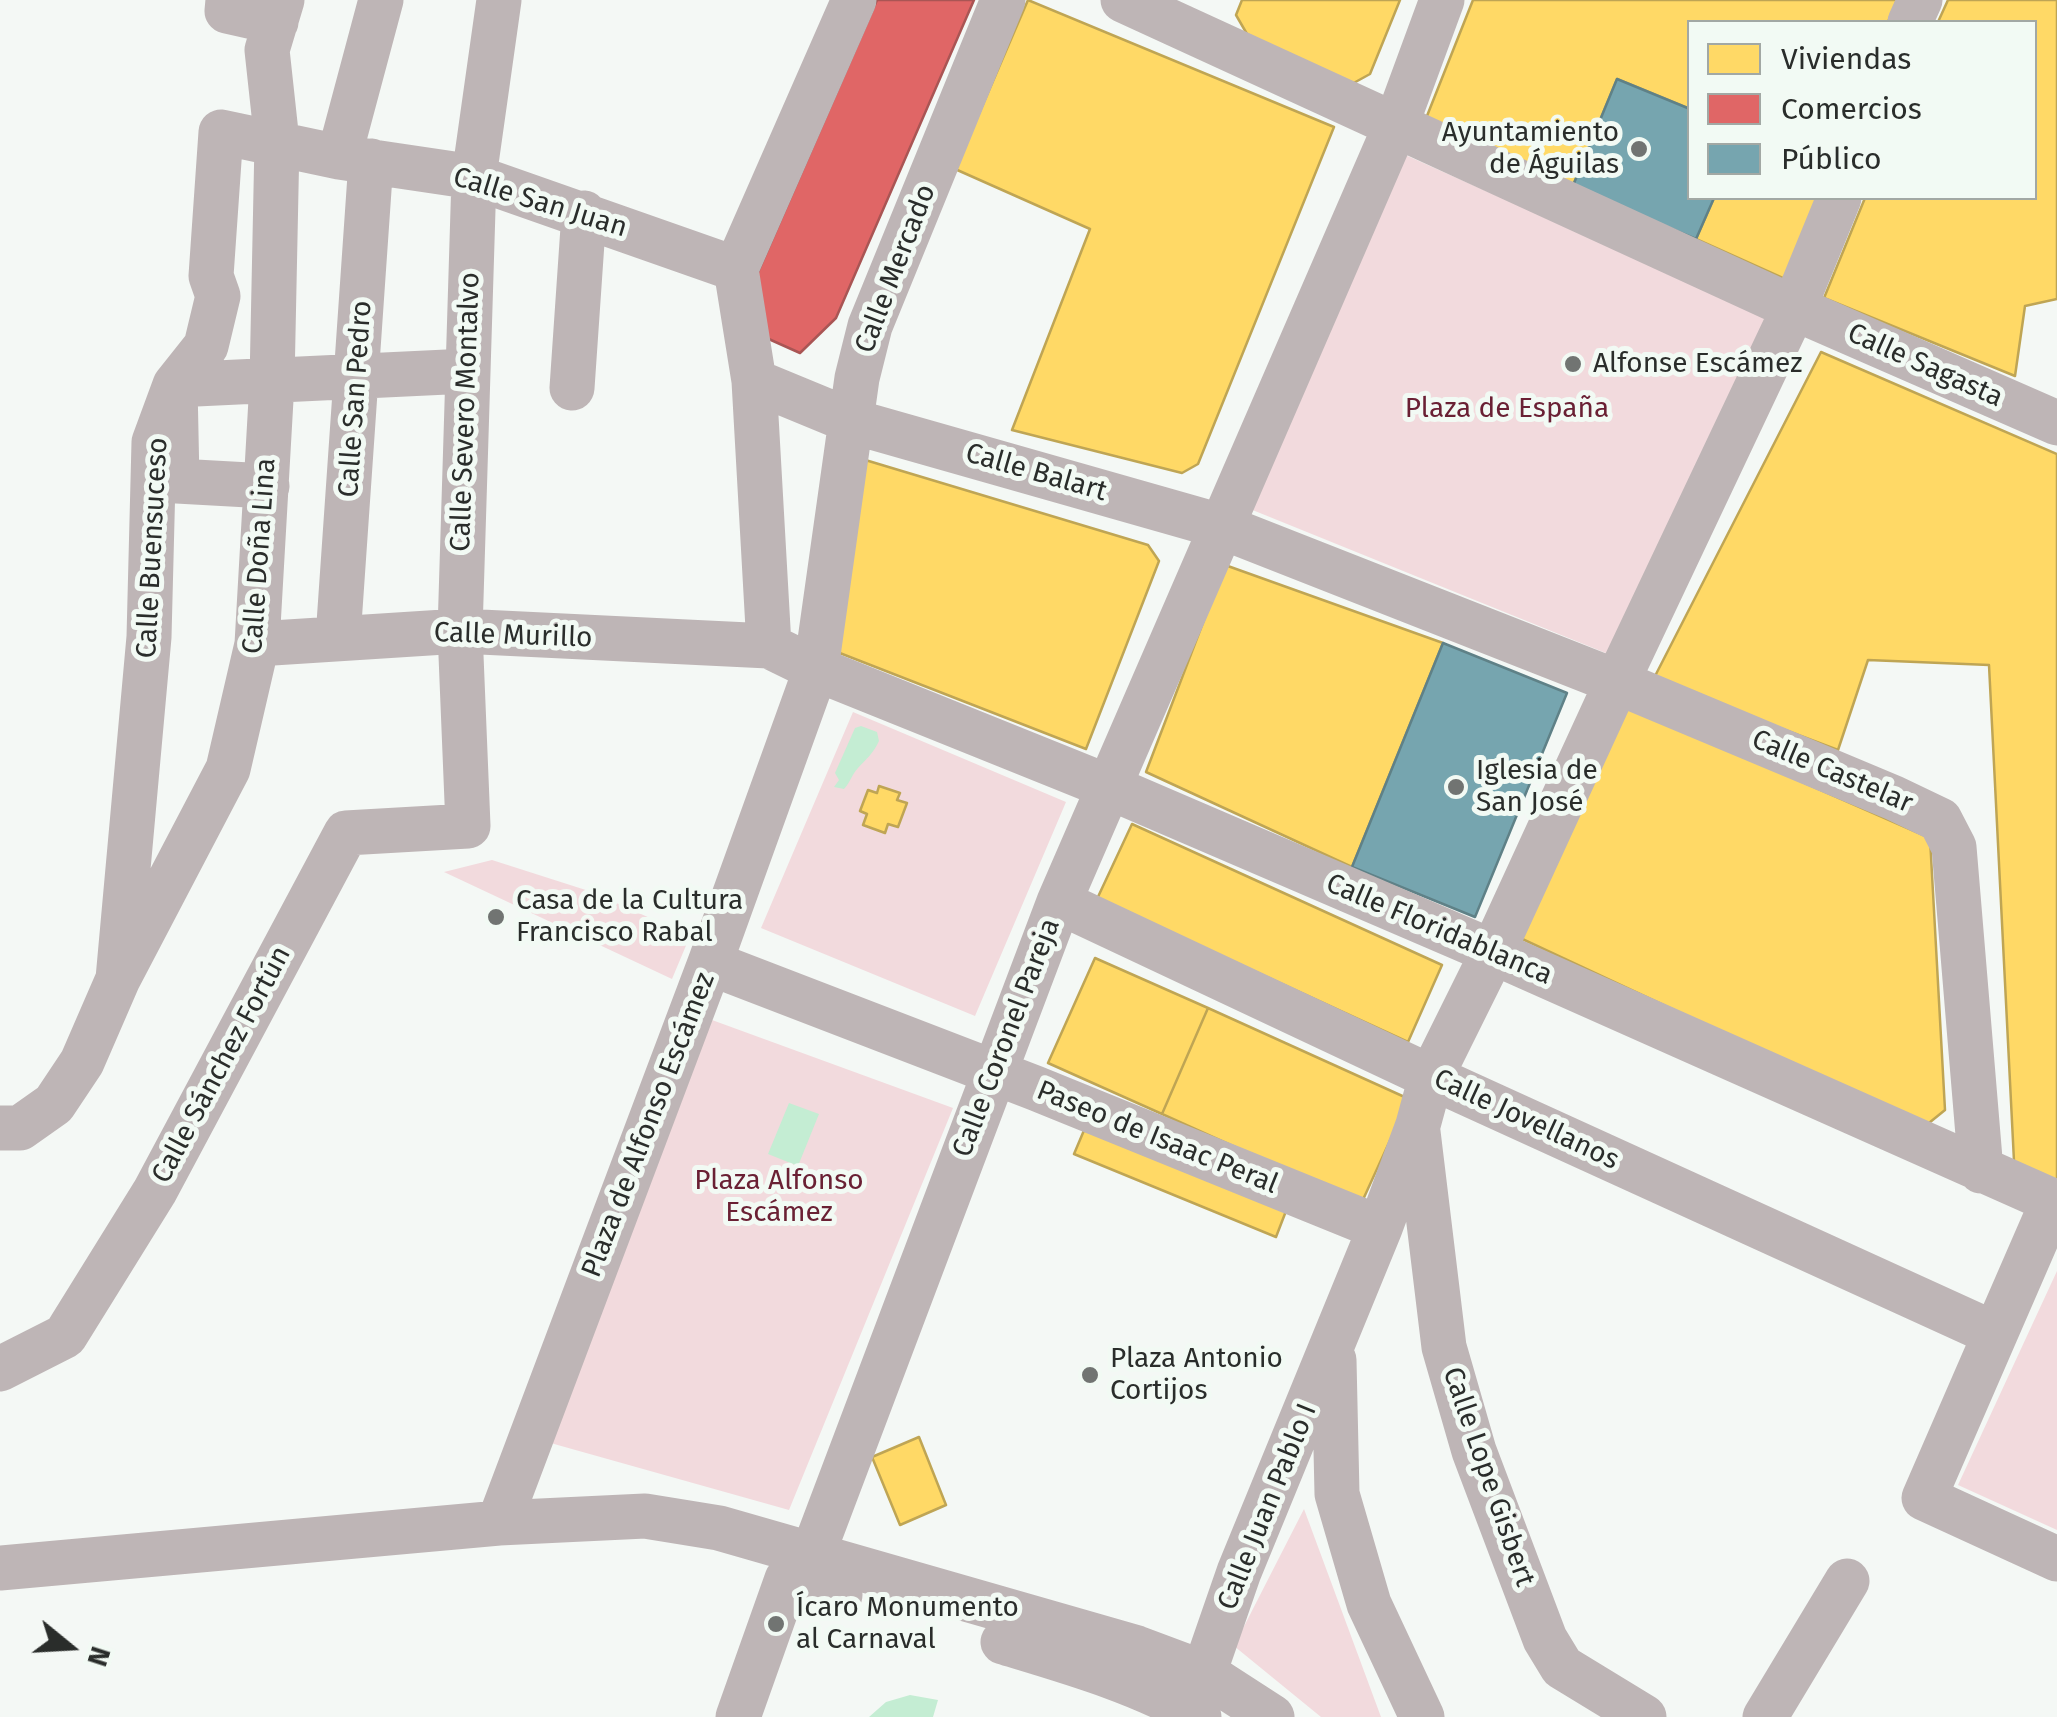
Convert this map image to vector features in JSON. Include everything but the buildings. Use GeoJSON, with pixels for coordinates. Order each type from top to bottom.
{"type":"FeatureCollection","features":[{"type":"Feature","properties":{"kind":"street","name":"Calle San Pedro"},"geometry":{"type":"LineString","coordinates":[[338,638],[358,375],[355,159],[381,0]]}},
{"type":"Feature","properties":{"kind":"street","name":"Calle Severo Montalvo"},"geometry":{"type":"LineString","coordinates":[[468,826],[460,631],[474,177],[498,0]]}},
{"type":"Feature","properties":{"kind":"street"},"geometry":{"type":"LineString","coordinates":[[769,646],[754,381],[736,269],[854,0]]}},
{"type":"Feature","properties":{"kind":"street","name":"Calle Mercado"},"geometry":{"type":"LineString","coordinates":[[816,669],[851,421],[870,326],[1003,0]]}},
{"type":"Feature","properties":{"kind":"street","name":"Calle Sagasta"},"geometry":{"type":"LineString","coordinates":[[1124,0],[1203,16],[1396,126],[2057,423]]}},
{"type":"Feature","properties":{"kind":"street"},"geometry":{"type":"LineString","coordinates":[[1220,526],[1396,126],[1442,0]]}},
{"type":"Feature","properties":{"kind":"street"},"geometry":{"type":"LineString","coordinates":[[228,6],[279,11]]}},
{"type":"Feature","properties":{"kind":"street","name":"Calle Doña Lina"},"geometry":{"type":"LineString","coordinates":[[0,1128],[20,1128],[54,1104],[82,1062],[118,978],[228,769],[258,644],[272,382],[278,142],[267,50],[279,11]]}},
{"type":"Feature","properties":{"kind":"street","name":"Calle San Juan"},"geometry":{"type":"LineString","coordinates":[[221,132],[355,159],[474,177],[736,269]]}},
{"type":"Feature","properties":{"kind":"street","name":"Calle Buensuceso"},"geometry":{"type":"LineString","coordinates":[[118,978],[149,636],[154,442],[175,385],[206,346],[218,296],[211,276],[221,132]]}},
{"type":"Feature","properties":{"kind":"street"},"geometry":{"type":"LineString","coordinates":[[1617,682],[1794,308],[1838,200]]}},
{"type":"Feature","properties":{"kind":"street"},"geometry":{"type":"LineString","coordinates":[[572,388],[584,213]]}},
{"type":"Feature","properties":{"kind":"street"},"geometry":{"type":"LineString","coordinates":[[267,486],[178,481],[175,385],[468,372]]}},
{"type":"Feature","properties":{"kind":"street","name":"Calle Balart"},"geometry":{"type":"LineString","coordinates":[[754,381],[851,421],[1220,526],[1617,682]]}},
{"type":"Feature","properties":{"kind":"street","name":"Calle Coronel Pareja"},"geometry":{"type":"LineString","coordinates":[[812,1556],[1059,902],[1220,526]]}},
{"type":"Feature","properties":{"kind":"street","name":"Calle Murillo"},"geometry":{"type":"LineString","coordinates":[[258,644],[460,631],[769,646]]}},
{"type":"Feature","properties":{"kind":"street","name":"Calle Floridablanca"},"geometry":{"type":"LineString","coordinates":[[769,646],[1494,952],[2055,1202]]}},
{"type":"Feature","properties":{"kind":"street","name":"Plaza de Alfonso Escámez"},"geometry":{"type":"LineString","coordinates":[[499,1523],[816,669]]}},
{"type":"Feature","properties":{"kind":"street","name":"Calle Juan Pablo I"},"geometry":{"type":"LineString","coordinates":[[1204,1672],[1239,1572],[1380,1228],[1418,1125],[1431,1077],[1494,952],[1617,682]]}},
{"type":"Feature","properties":{"kind":"street","name":"Calle Castelar"},"geometry":{"type":"LineString","coordinates":[[1617,682],[1940,820],[1954,847],[1980,1171]]}},
{"type":"Feature","properties":{"kind":"street","name":"Calle Sánchez Fortún"},"geometry":{"type":"LineString","coordinates":[[0,1368],[66,1336],[155,1191],[346,833],[468,826]]}},
{"type":"Feature","properties":{"kind":"street","name":"Calle Jovellanos"},"geometry":{"type":"LineString","coordinates":[[1059,902],[1431,1077],[1995,1334]]}},
{"type":"Feature","properties":{"kind":"street","name":"Paseo de Isaac Peral"},"geometry":{"type":"LineString","coordinates":[[710,963],[1380,1228]]}},
{"type":"Feature","properties":{"kind":"street","name":"Calle Lope Gisbert"},"geometry":{"type":"LineString","coordinates":[[1418,1125],[1444,1347],[1474,1451],[1545,1639],[1562,1667],[1644,1717]]}},
{"type":"Feature","properties":{"kind":"street"},"geometry":{"type":"LineString","coordinates":[[2055,1202],[1924,1498],[2057,1559]]}},
{"type":"Feature","properties":{"kind":"street","name":"Calle Juan Pablo I"},"geometry":{"type":"LineString","coordinates":[[1334,1344],[1337,1494],[1369,1604],[1422,1717]]}},
{"type":"Feature","properties":{"kind":"street"},"geometry":{"type":"LineString","coordinates":[[0,1568],[499,1523],[645,1516],[719,1528],[1137,1648],[1204,1672],[1272,1717]]}},
{"type":"Feature","properties":{"kind":"street"},"geometry":{"type":"LineString","coordinates":[[738,1717],[787,1579],[1056,1658],[1154,1694],[1200,1717]]}},
{"type":"Feature","properties":{"kind":"street"},"geometry":{"type":"LineString","coordinates":[[1766,1717],[1847,1581]]}},
{"type":"Feature","properties":{"kind":"green space","name":"Plaza de España"},"geometry":{"type":"Polygon","coordinates":[[[1401,153],[1766,316],[1618,658],[1250,509],[1401,153]]]}},
{"type":"Feature","properties":{"kind":"green space"},"geometry":{"type":"Polygon","coordinates":[[[853,712],[1066,802],[975,1016],[761,928],[853,712]]]}},
{"type":"Feature","properties":{"kind":"green space"},"geometry":{"type":"Polygon","coordinates":[[[492,860],[592,892],[690,936],[672,979],[444,872],[492,860]]]}},
{"type":"Feature","properties":{"kind":"green space","name":"Plaza Alfonso Escámez"},"geometry":{"type":"Polygon","coordinates":[[[712,1020],[953,1108],[789,1510],[547,1442],[712,1020]]]}},
{"type":"Feature","properties":{"kind":"green space"},"geometry":{"type":"Polygon","coordinates":[[[2057,1271],[2057,1530],[1958,1485],[2057,1271]]]}},
{"type":"Feature","properties":{"kind":"green space"},"geometry":{"type":"Polygon","coordinates":[[[1304,1509],[1381,1717],[1321,1717],[1234,1646],[1304,1509]]]}},
{"type":"Feature","properties":{"kind":"shaded area"},"geometry":{"type":"Polygon","coordinates":[[[861,726],[877,732],[879,741],[844,789],[834,787],[839,780],[835,773],[855,728],[861,726]]]}},
{"type":"Feature","properties":{"kind":"shaded area"},"geometry":{"type":"Polygon","coordinates":[[[789,1103],[819,1114],[798,1166],[768,1154],[789,1103]]]}},
{"type":"Feature","properties":{"kind":"shaded area"},"geometry":{"type":"Polygon","coordinates":[[[910,1695],[938,1700],[933,1717],[869,1717],[886,1702],[910,1695]]]}},
{"type":"Feature","properties":{"kind":"place","name":"Ayuntamiento de Águilas"},"geometry":{"type":"Point","coordinates":[1639,149]}},
{"type":"Feature","properties":{"kind":"place","name":"Alfonse Escámez"},"geometry":{"type":"Point","coordinates":[1573,364]}},
{"type":"Feature","properties":{"kind":"place","name":"Iglesia de San José"},"geometry":{"type":"Point","coordinates":[1456,787]}},
{"type":"Feature","properties":{"kind":"place","name":"Casa de la Cultura Francisco Rabal"},"geometry":{"type":"Point","coordinates":[496,917]}},
{"type":"Feature","properties":{"kind":"place","name":"Plaza Antonio Cortijos"},"geometry":{"type":"Point","coordinates":[1090,1375]}},
{"type":"Feature","properties":{"kind":"place","name":"Ícaro Monumento al Carnaval"},"geometry":{"type":"Point","coordinates":[776,1624]}}]}
